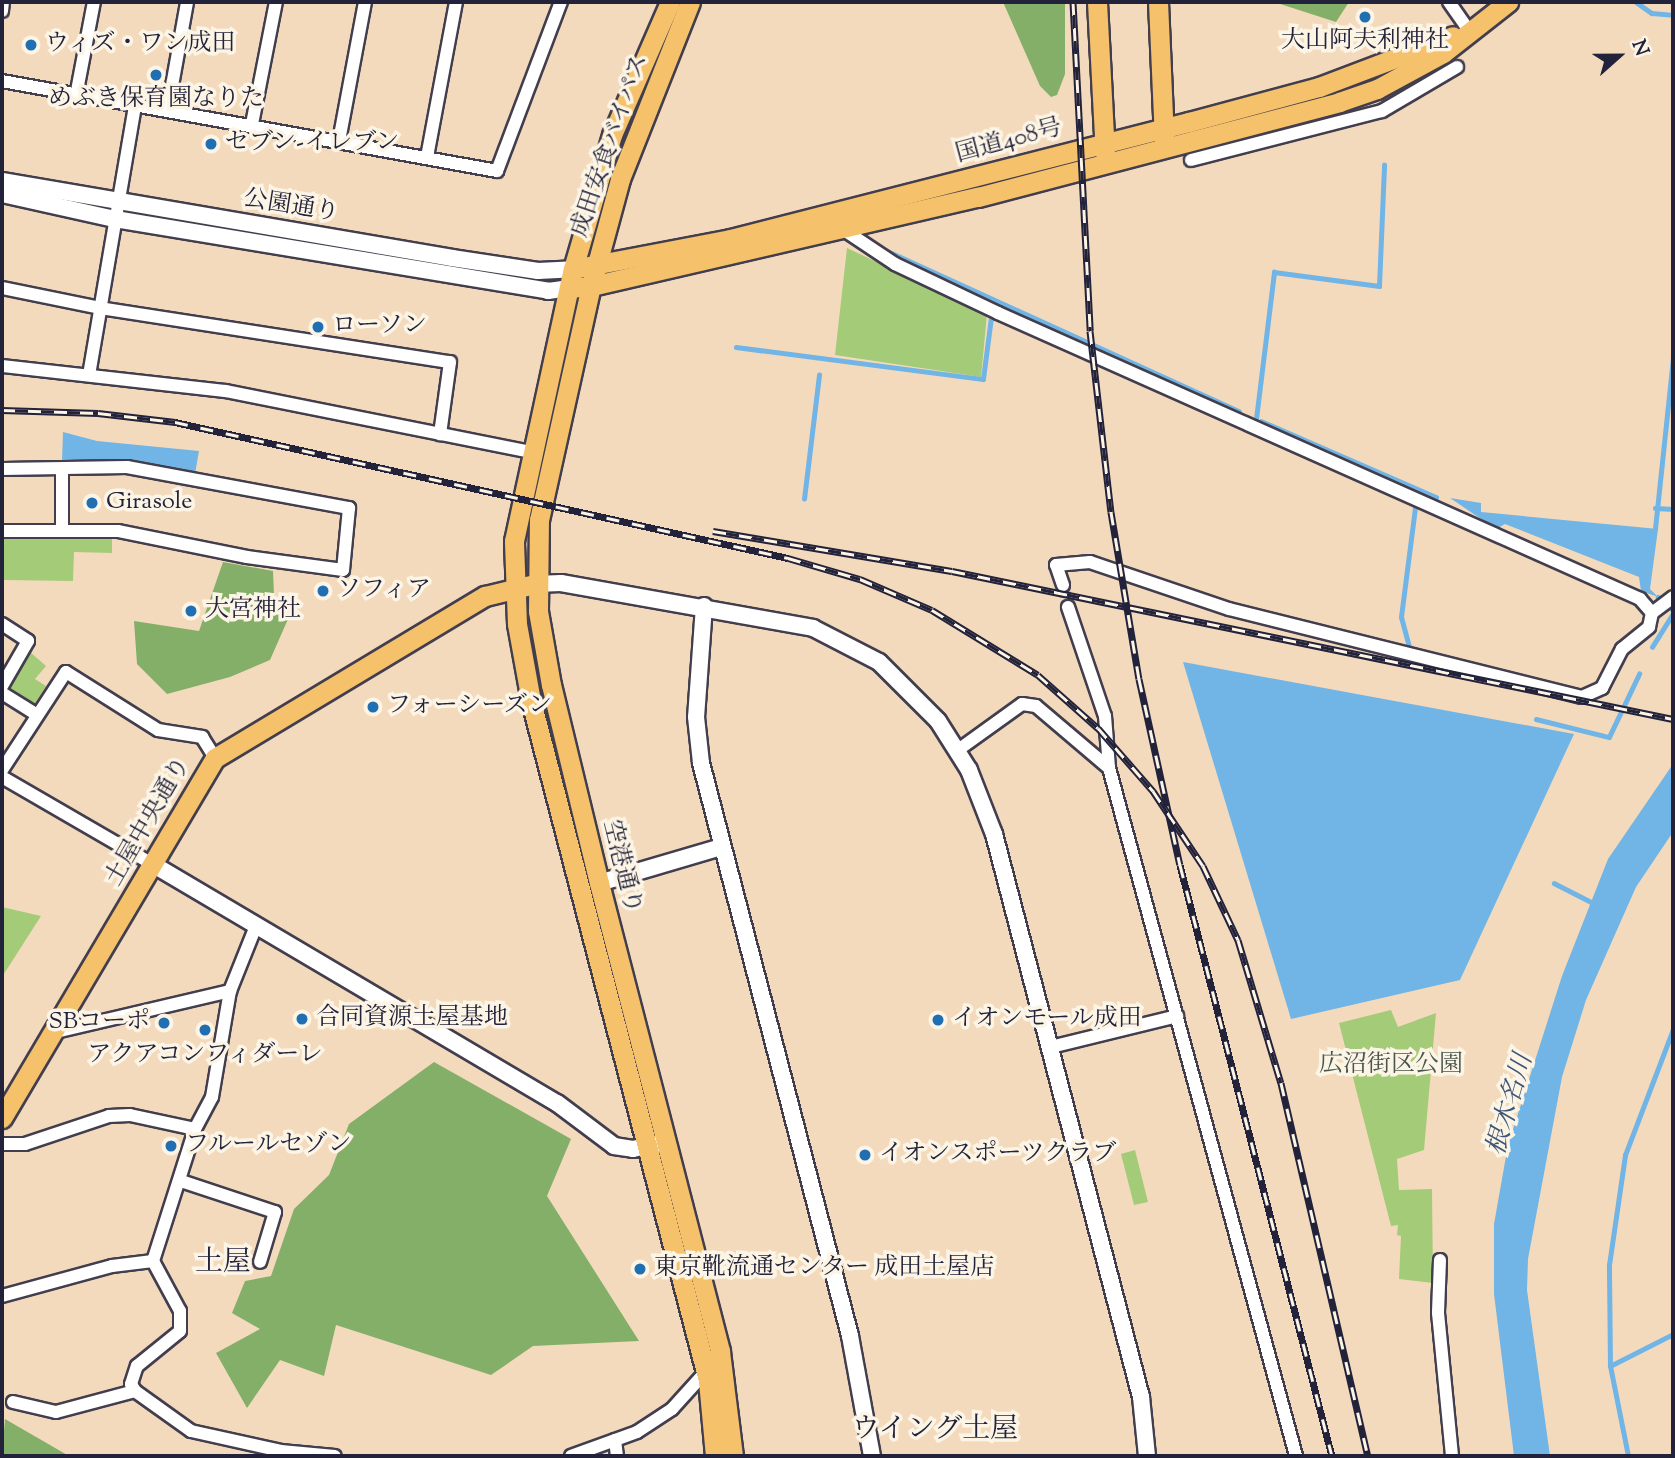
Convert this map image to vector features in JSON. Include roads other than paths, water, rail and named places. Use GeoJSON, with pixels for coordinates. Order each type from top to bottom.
{"type":"FeatureCollection","features":[{"type":"Feature","properties":{"kind":"main road","name":"成田安食バイパス"},"geometry":{"type":"LineString","coordinates":[[571,279],[611,135],[670,2]]}},
{"type":"Feature","properties":{"kind":"main road","name":"成田安食バイパス"},"geometry":{"type":"LineString","coordinates":[[594,276],[634,141],[690,2]]}},
{"type":"Feature","properties":{"kind":"main road"},"geometry":{"type":"LineString","coordinates":[[1097,2],[1106,164]]}},
{"type":"Feature","properties":{"kind":"main road"},"geometry":{"type":"LineString","coordinates":[[1158,2],[1165,149]]}},
{"type":"Feature","properties":{"kind":"main road","name":"国道408号"},"geometry":{"type":"LineString","coordinates":[[594,276],[754,252],[841,228],[1267,124],[1377,89],[1443,53],[1507,2]]}},
{"type":"Feature","properties":{"kind":"main road","name":"国道408号"},"geometry":{"type":"LineString","coordinates":[[594,276],[1319,87],[1469,31]]}},
{"type":"Feature","properties":{"kind":"main road"},"geometry":{"type":"LineString","coordinates":[[571,279],[594,276]]}},
{"type":"Feature","properties":{"kind":"main road","name":"空港通り"},"geometry":{"type":"LineString","coordinates":[[594,276],[539,520],[536,584],[551,685],[599,883],[668,1141],[733,1456]]}},
{"type":"Feature","properties":{"kind":"main road","name":"空港通り"},"geometry":{"type":"LineString","coordinates":[[571,279],[514,541],[513,587],[531,701],[646,1146],[714,1366],[715,1456]]}},
{"type":"Feature","properties":{"kind":"main road","name":"土屋中央通り"},"geometry":{"type":"LineString","coordinates":[[2,1118],[215,758],[485,596],[513,587],[536,584]]}},
{"type":"Feature","properties":{"kind":"street"},"geometry":{"type":"LineString","coordinates":[[2,11],[4,2]]}},
{"type":"Feature","properties":{"kind":"street"},"geometry":{"type":"LineString","coordinates":[[76,96],[94,2]]}},
{"type":"Feature","properties":{"kind":"street"},"geometry":{"type":"LineString","coordinates":[[168,108],[187,2]]}},
{"type":"Feature","properties":{"kind":"street"},"geometry":{"type":"LineString","coordinates":[[252,124],[276,2]]}},
{"type":"Feature","properties":{"kind":"street"},"geometry":{"type":"LineString","coordinates":[[339,141],[365,2]]}},
{"type":"Feature","properties":{"kind":"street"},"geometry":{"type":"LineString","coordinates":[[427,157],[456,2]]}},
{"type":"Feature","properties":{"kind":"street"},"geometry":{"type":"LineString","coordinates":[[2,81],[135,107],[168,108],[497,171],[561,2]]}},
{"type":"Feature","properties":{"kind":"street"},"geometry":{"type":"LineString","coordinates":[[1449,2],[1469,31]]}},
{"type":"Feature","properties":{"kind":"street"},"geometry":{"type":"LineString","coordinates":[[1191,160],[1369,115],[1457,67]]}},
{"type":"Feature","properties":{"kind":"street"},"geometry":{"type":"LineString","coordinates":[[89,374],[135,107]]}},
{"type":"Feature","properties":{"kind":"street","name":"公園通り"},"geometry":{"type":"LineString","coordinates":[[2,181],[117,211]]}},
{"type":"Feature","properties":{"kind":"street","name":"公園通り"},"geometry":{"type":"LineString","coordinates":[[2,194],[117,211],[548,291],[571,279]]}},
{"type":"Feature","properties":{"kind":"street"},"geometry":{"type":"LineString","coordinates":[[841,228],[895,264],[999,313],[1640,599],[1664,603],[1649,627],[1622,649],[1602,688],[1582,697],[1229,609],[1090,562],[1056,565],[1063,584]]}},
{"type":"Feature","properties":{"kind":"street"},"geometry":{"type":"LineString","coordinates":[[2,288],[100,308],[450,362],[440,434]]}},
{"type":"Feature","properties":{"kind":"street"},"geometry":{"type":"LineString","coordinates":[[2,366],[226,391],[532,452]]}},
{"type":"Feature","properties":{"kind":"street"},"geometry":{"type":"LineString","coordinates":[[2,469],[127,467],[349,508],[343,570],[247,557],[118,531],[2,531]]}},
{"type":"Feature","properties":{"kind":"street"},"geometry":{"type":"LineString","coordinates":[[62,468],[62,531]]}},
{"type":"Feature","properties":{"kind":"street"},"geometry":{"type":"LineString","coordinates":[[536,584],[561,583],[769,617],[837,638],[879,662],[908,687],[958,750],[994,834],[1141,1397],[1147,1456]]}},
{"type":"Feature","properties":{"kind":"street"},"geometry":{"type":"LineString","coordinates":[[704,606],[698,743],[721,847],[850,1336],[872,1456]]}},
{"type":"Feature","properties":{"kind":"street"},"geometry":{"type":"LineString","coordinates":[[1068,607],[1105,716],[1109,768],[1296,1456]]}},
{"type":"Feature","properties":{"kind":"street"},"geometry":{"type":"LineString","coordinates":[[2,624],[27,641],[2,686]]}},
{"type":"Feature","properties":{"kind":"street"},"geometry":{"type":"LineString","coordinates":[[2,770],[36,714],[66,672],[158,730],[202,737],[215,758]]}},
{"type":"Feature","properties":{"kind":"street"},"geometry":{"type":"LineString","coordinates":[[2,693],[36,714]]}},
{"type":"Feature","properties":{"kind":"street"},"geometry":{"type":"LineString","coordinates":[[958,750],[1022,704],[1036,706],[1109,768]]}},
{"type":"Feature","properties":{"kind":"street"},"geometry":{"type":"LineString","coordinates":[[2,777],[557,1103],[614,1146],[646,1146],[668,1141]]}},
{"type":"Feature","properties":{"kind":"street"},"geometry":{"type":"LineString","coordinates":[[599,883],[721,847]]}},
{"type":"Feature","properties":{"kind":"street"},"geometry":{"type":"LineString","coordinates":[[256,926],[230,991],[212,1097],[195,1129],[181,1181],[153,1261],[183,1325],[137,1366],[131,1384],[135,1391],[191,1431],[281,1454],[335,1456]]}},
{"type":"Feature","properties":{"kind":"street"},"geometry":{"type":"LineString","coordinates":[[51,1033],[230,991]]}},
{"type":"Feature","properties":{"kind":"street"},"geometry":{"type":"LineString","coordinates":[[1051,1047],[1177,1016]]}},
{"type":"Feature","properties":{"kind":"street"},"geometry":{"type":"LineString","coordinates":[[2,1143],[25,1144],[109,1115],[130,1115],[195,1129]]}},
{"type":"Feature","properties":{"kind":"street"},"geometry":{"type":"LineString","coordinates":[[181,1181],[275,1212],[260,1262]]}},
{"type":"Feature","properties":{"kind":"street"},"geometry":{"type":"LineString","coordinates":[[1440,1260],[1438,1313],[1452,1456]]}},
{"type":"Feature","properties":{"kind":"street"},"geometry":{"type":"LineString","coordinates":[[2,1296],[112,1266],[153,1261]]}},
{"type":"Feature","properties":{"kind":"street"},"geometry":{"type":"LineString","coordinates":[[571,1456],[638,1433],[672,1409],[714,1366]]}},
{"type":"Feature","properties":{"kind":"street"},"geometry":{"type":"LineString","coordinates":[[13,1402],[56,1412],[135,1391]]}},
{"type":"Feature","properties":{"kind":"street"},"geometry":{"type":"LineString","coordinates":[[615,1440],[617,1456]]}},
{"type":"Feature","properties":{"kind":"water"},"geometry":{"type":"Polygon","coordinates":[[[63,432],[97,441],[199,451],[195,474],[128,461],[62,461],[63,432]]]}},
{"type":"Feature","properties":{"kind":"water"},"geometry":{"type":"Polygon","coordinates":[[[1450,498],[1481,503],[1481,512],[1658,529],[1650,589],[1658,597],[1641,591],[1639,577],[1505,524],[1496,529],[1450,498]]]}},
{"type":"Feature","properties":{"kind":"water"},"geometry":{"type":"Polygon","coordinates":[[[1183,662],[1574,734],[1460,980],[1291,1019],[1183,662]]]}},
{"type":"Feature","properties":{"kind":"water"},"geometry":{"type":"Polygon","coordinates":[[[1673,764],[1673,832],[1636,887],[1586,1000],[1562,1077],[1528,1259],[1527,1290],[1550,1456],[1514,1456],[1494,1294],[1494,1224],[1508,1145],[1562,976],[1608,859],[1673,764]]]}},
{"type":"Feature","properties":{"kind":"waterway"},"geometry":{"type":"LineString","coordinates":[[1636,2],[1652,13],[1673,15]]}},
{"type":"Feature","properties":{"kind":"waterway"},"geometry":{"type":"LineString","coordinates":[[1256,419],[1274,272],[1379,286],[1384,165]]}},
{"type":"Feature","properties":{"kind":"waterway"},"geometry":{"type":"LineString","coordinates":[[883,249],[1239,411]]}},
{"type":"Feature","properties":{"kind":"waterway"},"geometry":{"type":"LineString","coordinates":[[736,347],[983,379],[991,317]]}},
{"type":"Feature","properties":{"kind":"waterway"},"geometry":{"type":"LineString","coordinates":[[1655,529],[1673,357]]}},
{"type":"Feature","properties":{"kind":"waterway"},"geometry":{"type":"LineString","coordinates":[[804,499],[819,375]]}},
{"type":"Feature","properties":{"kind":"waterway"},"geometry":{"type":"LineString","coordinates":[[1261,421],[1436,497]]}},
{"type":"Feature","properties":{"kind":"waterway"},"geometry":{"type":"LineString","coordinates":[[1409,647],[1401,617],[1415,508]]}},
{"type":"Feature","properties":{"kind":"waterway"},"geometry":{"type":"LineString","coordinates":[[1655,508],[1673,509]]}},
{"type":"Feature","properties":{"kind":"waterway"},"geometry":{"type":"LineString","coordinates":[[1658,597],[1673,610]]}},
{"type":"Feature","properties":{"kind":"waterway"},"geometry":{"type":"LineString","coordinates":[[1652,647],[1673,613]]}},
{"type":"Feature","properties":{"kind":"waterway"},"geometry":{"type":"LineString","coordinates":[[1536,719],[1609,737],[1639,674]]}},
{"type":"Feature","properties":{"kind":"waterway"},"geometry":{"type":"LineString","coordinates":[[1554,883],[1597,905]]}},
{"type":"Feature","properties":{"kind":"waterway"},"geometry":{"type":"LineString","coordinates":[[1610,1366],[1609,1265],[1625,1155],[1673,1029]]}},
{"type":"Feature","properties":{"kind":"waterway"},"geometry":{"type":"LineString","coordinates":[[1628,1456],[1610,1366],[1673,1334]]}},
{"type":"Feature","properties":{"kind":"tunnel"},"geometry":{"type":"LineString","coordinates":[[1063,585],[1068,607]]}},
{"type":"Feature","properties":{"kind":"railway"},"geometry":{"type":"LineString","coordinates":[[1073,2],[1090,331],[1111,512],[1139,679],[1180,865],[1332,1456]]}},
{"type":"Feature","properties":{"kind":"railway"},"geometry":{"type":"LineString","coordinates":[[2,410],[98,413],[175,422],[788,558],[860,579],[932,610],[1038,675],[1098,728],[1153,791],[1203,866],[1238,940],[1281,1083],[1368,1456]]}},
{"type":"Feature","properties":{"kind":"railway"},"geometry":{"type":"LineString","coordinates":[[713,531],[952,571],[1673,719]]}},
{"type":"Feature","properties":{"kind":"place","name":"大山阿夫利神社"},"geometry":{"type":"Point","coordinates":[1365,17]}},
{"type":"Feature","properties":{"kind":"place","name":"ウィズ・ワン成田"},"geometry":{"type":"Point","coordinates":[31,45]}},
{"type":"Feature","properties":{"kind":"place","name":"めぶき保育園なりた"},"geometry":{"type":"Point","coordinates":[156,75]}},
{"type":"Feature","properties":{"kind":"place","name":"セブン-イレブン"},"geometry":{"type":"Point","coordinates":[211,144]}},
{"type":"Feature","properties":{"kind":"place","name":"ローソン"},"geometry":{"type":"Point","coordinates":[318,327]}},
{"type":"Feature","properties":{"kind":"place","name":"Girasole"},"geometry":{"type":"Point","coordinates":[92,503]}},
{"type":"Feature","properties":{"kind":"place","name":"ソフィア"},"geometry":{"type":"Point","coordinates":[323,591]}},
{"type":"Feature","properties":{"kind":"place","name":"大宮神社"},"geometry":{"type":"Point","coordinates":[191,611]}},
{"type":"Feature","properties":{"kind":"place","name":"フォーシーズン"},"geometry":{"type":"Point","coordinates":[373,707]}},
{"type":"Feature","properties":{"kind":"place","name":"合同資源土屋基地"},"geometry":{"type":"Point","coordinates":[302,1019]}},
{"type":"Feature","properties":{"kind":"place","name":"イオンモール成田"},"geometry":{"type":"Point","coordinates":[938,1020]}},
{"type":"Feature","properties":{"kind":"place","name":"SBコーポ"},"geometry":{"type":"Point","coordinates":[164,1023]}},
{"type":"Feature","properties":{"kind":"place","name":"アクアコンフィダーレ"},"geometry":{"type":"Point","coordinates":[205,1030]}},
{"type":"Feature","properties":{"kind":"place","name":"フルールセゾン"},"geometry":{"type":"Point","coordinates":[171,1146]}},
{"type":"Feature","properties":{"kind":"place","name":"イオンスポーツクラブ"},"geometry":{"type":"Point","coordinates":[865,1155]}},
{"type":"Feature","properties":{"kind":"place","name":"東京靴流通センター 成田土屋店"},"geometry":{"type":"Point","coordinates":[640,1269]}},
{"type":"Feature","properties":{"kind":"district","name":"土屋"},"geometry":{"type":"Point","coordinates":[223,1263]}},
{"type":"Feature","properties":{"kind":"district","name":"ウイング土屋"},"geometry":{"type":"Point","coordinates":[935,1430]}},
{"type":"Feature","properties":{"kind":"park label","name":"広沼街区公園"},"geometry":{"type":"Point","coordinates":[1391,1066]}},
{"type":"Feature","properties":{"kind":"water label","name":"根木名川"},"geometry":{"type":"Point","coordinates":[1511,1105]}}]}
